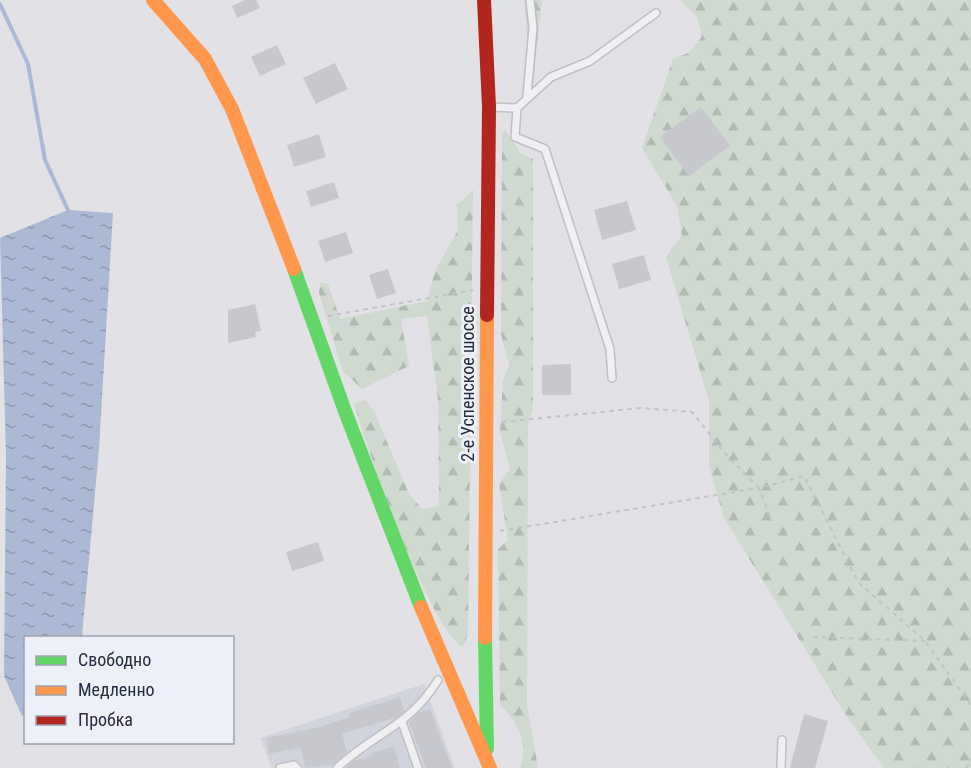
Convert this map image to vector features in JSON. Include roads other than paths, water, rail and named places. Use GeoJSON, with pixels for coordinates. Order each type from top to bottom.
{"type":"FeatureCollection","features":[{"type":"Feature","properties":{"kind":"street"},"geometry":{"type":"LineString","coordinates":[[153,0],[196,47],[226,96],[313,318],[445,681],[491,768]]}},
{"type":"Feature","properties":{"kind":"street","name":"2-е Успенское шоссе"},"geometry":{"type":"LineString","coordinates":[[484,0],[489,107],[485,728],[491,768]]}},
{"type":"Feature","properties":{"kind":"street"},"geometry":{"type":"LineString","coordinates":[[445,681],[466,684],[474,681],[483,671],[485,663]]}},
{"type":"Feature","properties":{"kind":"lane"},"geometry":{"type":"LineString","coordinates":[[527,96],[533,28],[530,0]]}},
{"type":"Feature","properties":{"kind":"lane"},"geometry":{"type":"LineString","coordinates":[[612,378],[610,349],[545,149],[515,137],[517,108],[527,96],[550,77],[590,61],[656,13]]}},
{"type":"Feature","properties":{"kind":"lane"},"geometry":{"type":"LineString","coordinates":[[489,107],[517,108]]}},
{"type":"Feature","properties":{"kind":"lane"},"geometry":{"type":"LineString","coordinates":[[337,768],[402,722],[445,681]]}},
{"type":"Feature","properties":{"kind":"lane"},"geometry":{"type":"LineString","coordinates":[[402,722],[418,768]]}},
{"type":"Feature","properties":{"kind":"lane"},"geometry":{"type":"LineString","coordinates":[[781,768],[782,740]]}},
{"type":"Feature","properties":{"kind":"lane"},"geometry":{"type":"LineString","coordinates":[[280,768],[294,765],[297,768]]}},
{"type":"Feature","properties":{"kind":"water"},"geometry":{"type":"Polygon","coordinates":[[[68,210],[113,213],[99,449],[82,636],[24,636],[24,716],[22,716],[4,676],[6,456],[0,238],[68,210]]]}},
{"type":"Feature","properties":{"kind":"waterway"},"geometry":{"type":"LineString","coordinates":[[0,4],[28,64],[45,160],[68,210]]}}]}
